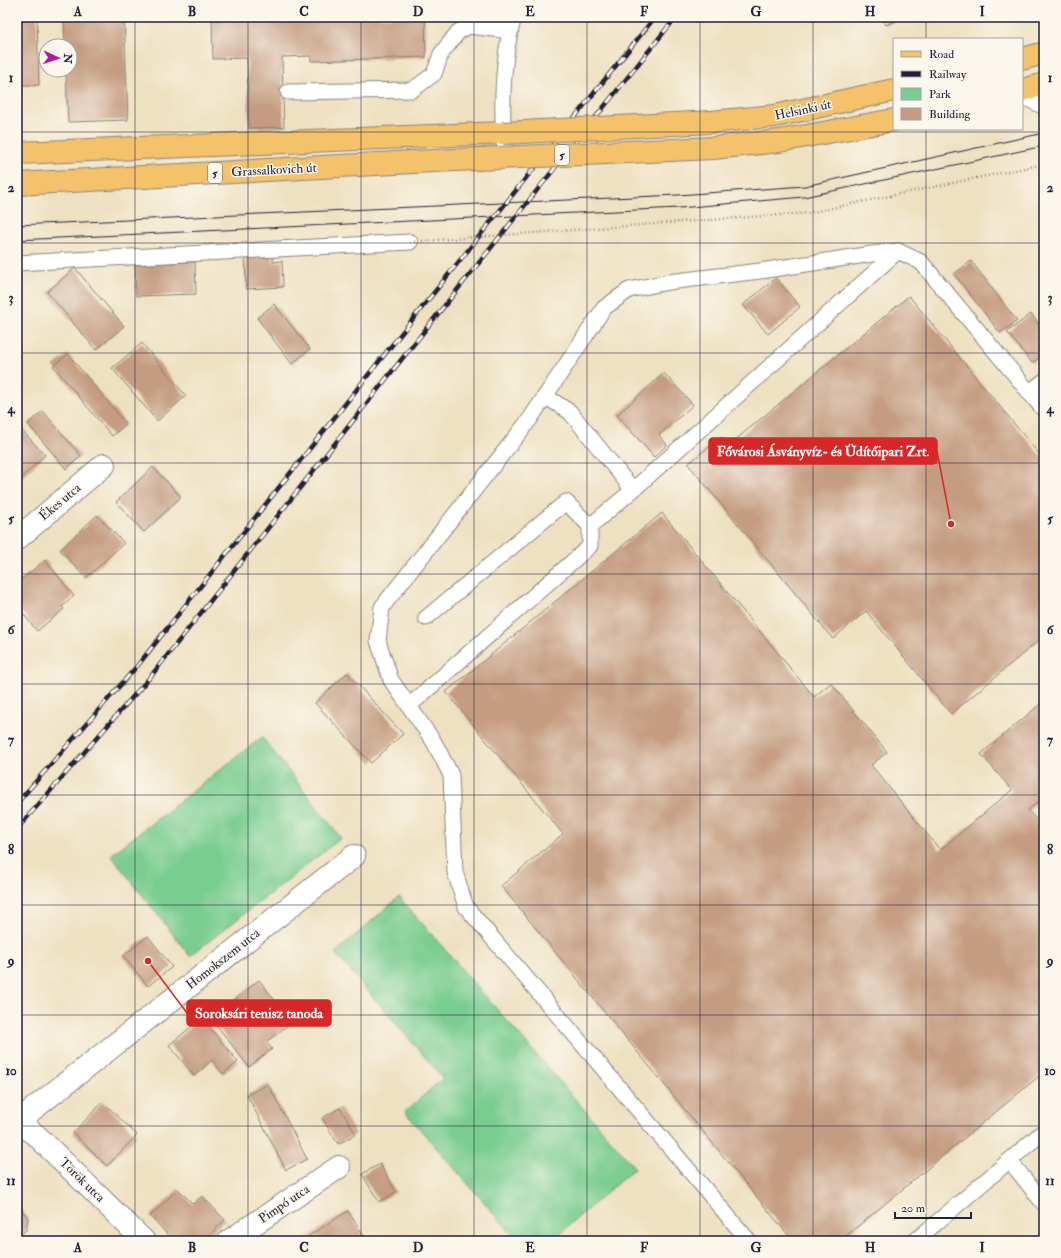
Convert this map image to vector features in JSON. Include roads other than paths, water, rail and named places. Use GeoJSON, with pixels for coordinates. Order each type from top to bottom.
{"type":"FeatureCollection","features":[{"type":"Feature","properties":{"kind":"main road"},"geometry":{"type":"LineString","coordinates":[[1023,90],[1044,84]]}},
{"type":"Feature","properties":{"kind":"main road","name":"Helsinki út"},"geometry":{"type":"LineString","coordinates":[[503,133],[711,122],[775,116],[893,90]]}},
{"type":"Feature","properties":{"kind":"main road","name":"Helsinki út"},"geometry":{"type":"LineString","coordinates":[[505,157],[713,148],[779,141],[893,120]]}},
{"type":"Feature","properties":{"kind":"main road","name":"Grassalkovich út"},"geometry":{"type":"LineString","coordinates":[[17,153],[412,138],[503,133]]}},
{"type":"Feature","properties":{"kind":"main road","name":"Grassalkovich út"},"geometry":{"type":"LineString","coordinates":[[17,184],[505,157]]}},
{"type":"Feature","properties":{"kind":"street","name":"Ékes utca"},"geometry":{"type":"LineString","coordinates":[[17,539],[104,465]]}},
{"type":"Feature","properties":{"kind":"street","name":"Homokszem utca"},"geometry":{"type":"LineString","coordinates":[[17,1121],[354,856]]}},
{"type":"Feature","properties":{"kind":"street","name":"Török utca"},"geometry":{"type":"LineString","coordinates":[[17,1121],[37,1136],[144,1241]]}},
{"type":"Feature","properties":{"kind":"street","name":"Pimpó utca"},"geometry":{"type":"LineString","coordinates":[[229,1241],[339,1167]]}},
{"type":"Feature","properties":{"kind":"lane"},"geometry":{"type":"LineString","coordinates":[[288,92],[412,90],[434,74],[441,54],[458,32],[469,26],[512,24],[506,56],[503,87],[503,133],[505,157]]}},
{"type":"Feature","properties":{"kind":"lane"},"geometry":{"type":"LineString","coordinates":[[1023,98],[1044,107]]}},
{"type":"Feature","properties":{"kind":"lane"},"geometry":{"type":"LineString","coordinates":[[17,263],[410,242]]}},
{"type":"Feature","properties":{"kind":"lane"},"geometry":{"type":"LineString","coordinates":[[590,526],[633,490],[898,251]]}},
{"type":"Feature","properties":{"kind":"lane"},"geometry":{"type":"LineString","coordinates":[[749,1241],[466,907],[455,872],[451,775],[434,742],[391,680],[378,641],[382,607],[530,419],[604,308],[629,290],[668,282],[760,271],[898,251],[921,262],[1044,410]]}},
{"type":"Feature","properties":{"kind":"lane"},"geometry":{"type":"LineString","coordinates":[[1029,393],[1044,381]]}},
{"type":"Feature","properties":{"kind":"lane"},"geometry":{"type":"LineString","coordinates":[[545,396],[570,412],[633,490]]}},
{"type":"Feature","properties":{"kind":"lane"},"geometry":{"type":"LineString","coordinates":[[409,706],[590,546],[590,526],[566,502],[426,618]]}},
{"type":"Feature","properties":{"kind":"lane"},"geometry":{"type":"LineString","coordinates":[[915,1241],[1044,1131]]}},
{"type":"Feature","properties":{"kind":"lane"},"geometry":{"type":"LineString","coordinates":[[1010,1161],[1044,1204]]}},
{"type":"Feature","properties":{"kind":"tram line"},"geometry":{"type":"LineString","coordinates":[[17,225],[678,195],[805,186],[1044,133]]}},
{"type":"Feature","properties":{"kind":"tram line"},"geometry":{"type":"LineString","coordinates":[[17,240],[679,208],[804,197],[1044,146]]}},
{"type":"Feature","properties":{"kind":"railway"},"geometry":{"type":"LineString","coordinates":[[17,803],[138,665],[655,17]]}},
{"type":"Feature","properties":{"kind":"railway"},"geometry":{"type":"LineString","coordinates":[[17,829],[151,676],[405,355],[676,17]]}},
{"type":"Feature","properties":{"kind":"place","name":"Fővárosi Ásványvíz- és Üdítőipari Zrt."},"geometry":{"type":"Point","coordinates":[951,524]}},
{"type":"Feature","properties":{"kind":"place","name":"Soroksári tenisz tanoda"},"geometry":{"type":"Point","coordinates":[148,961]}}]}
